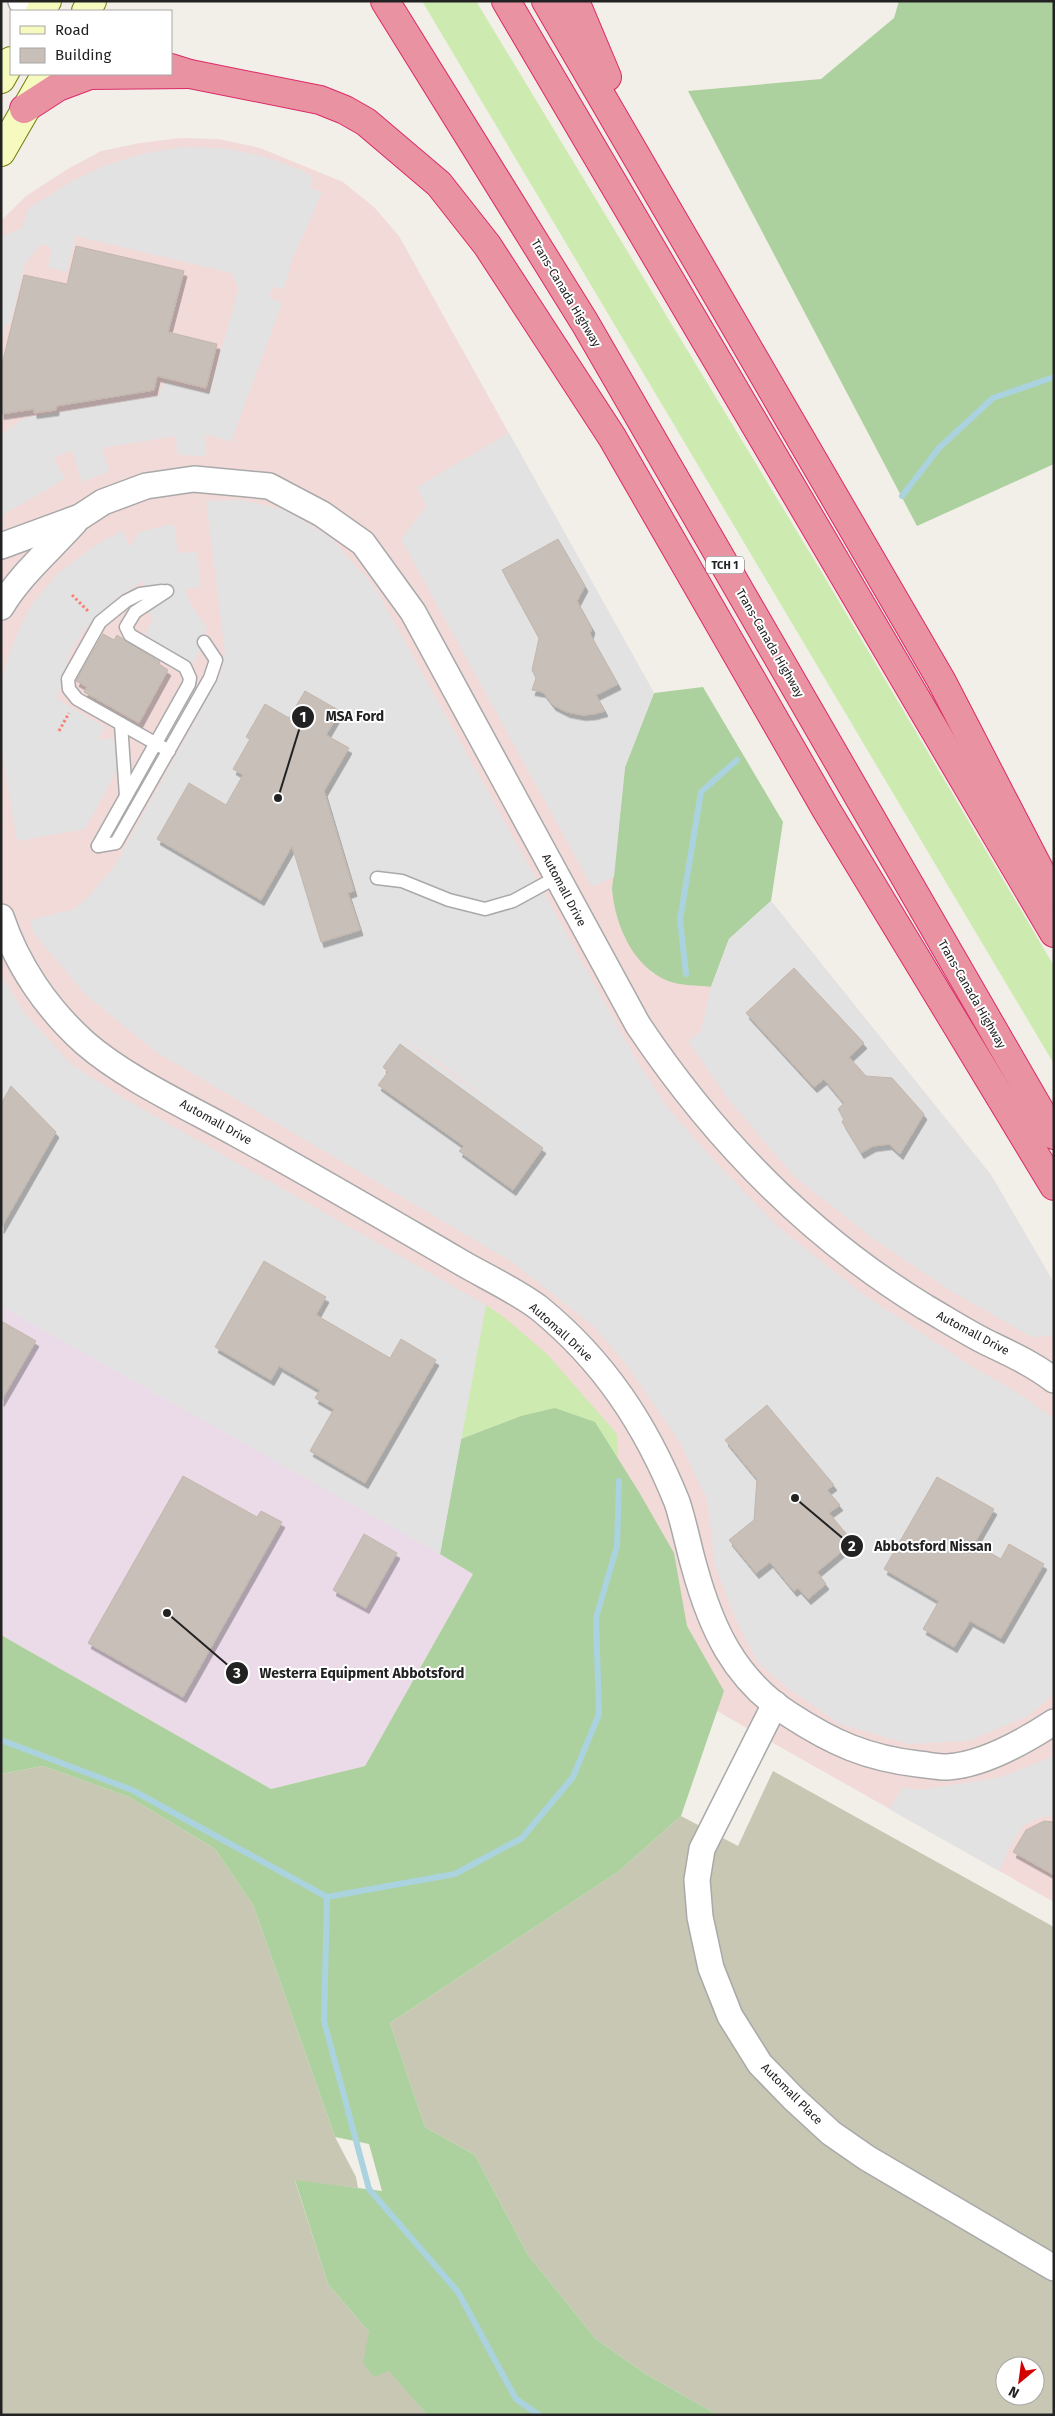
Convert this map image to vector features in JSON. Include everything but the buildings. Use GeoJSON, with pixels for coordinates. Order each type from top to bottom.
{"type":"FeatureCollection","features":[{"type":"Feature","properties":{"kind":"highway","name":"Trans-Canada Highway"},"geometry":{"type":"LineString","coordinates":[[385,1],[585,324],[1054,1136]]}},
{"type":"Feature","properties":{"kind":"highway"},"geometry":{"type":"LineString","coordinates":[[506,1],[1054,933]]}},
{"type":"Feature","properties":{"kind":"highway"},"geometry":{"type":"LineString","coordinates":[[546,1],[941,680],[1054,898]]}},
{"type":"Feature","properties":{"kind":"highway"},"geometry":{"type":"LineString","coordinates":[[575,1],[649,177]]}},
{"type":"Feature","properties":{"kind":"highway"},"geometry":{"type":"LineString","coordinates":[[181,71],[320,100],[345,110],[366,122],[439,184],[487,245],[612,437],[827,811],[1054,1186]]}},
{"type":"Feature","properties":{"kind":"highway"},"geometry":{"type":"LineString","coordinates":[[24,109],[58,87],[90,75]]}},
{"type":"Feature","properties":{"kind":"main road"},"geometry":{"type":"LineString","coordinates":[[1,79],[10,63]]}},
{"type":"Feature","properties":{"kind":"main road"},"geometry":{"type":"LineString","coordinates":[[1,152],[24,109],[45,75]]}},
{"type":"Feature","properties":{"kind":"street","name":"Automall Drive"},"geometry":{"type":"LineString","coordinates":[[1,608],[12,588],[27,570],[80,517],[103,502],[146,486],[194,479],[269,486],[322,514],[363,543],[414,612],[638,1025],[673,1077],[754,1170],[797,1211],[838,1246],[924,1306],[986,1342],[1034,1364],[1054,1380]]}},
{"type":"Feature","properties":{"kind":"street","name":"Automall Drive"},"geometry":{"type":"LineString","coordinates":[[1,546],[80,517]]}},
{"type":"Feature","properties":{"kind":"street","name":"Automall Drive"},"geometry":{"type":"LineString","coordinates":[[1,917],[9,940],[42,997],[86,1044],[136,1078],[280,1158],[536,1306],[584,1349],[619,1391],[649,1438],[678,1506],[709,1615],[729,1657],[754,1686],[775,1704],[826,1737],[869,1756],[949,1767],[988,1757],[1024,1742],[1054,1722]]}},
{"type":"Feature","properties":{"kind":"street","name":"Automall Place"},"geometry":{"type":"LineString","coordinates":[[775,1704],[702,1849],[697,1880],[700,1917],[711,1968],[730,2016],[760,2064],[831,2133],[867,2158],[1054,2268]]}},
{"type":"Feature","properties":{"kind":"lane"},"geometry":{"type":"LineString","coordinates":[[169,751],[151,741],[77,699],[72,695],[67,685],[70,673],[100,622],[126,601],[140,594],[167,591],[134,612],[126,627],[130,635],[189,672],[189,684],[151,741],[126,796],[98,846],[116,843],[169,751],[210,678],[216,660],[204,642]]}},
{"type":"Feature","properties":{"kind":"lane"},"geometry":{"type":"LineString","coordinates":[[121,724],[126,796]]}},
{"type":"Feature","properties":{"kind":"lane"},"geometry":{"type":"LineString","coordinates":[[377,878],[402,881],[449,900],[486,910],[513,901],[557,877]]}},
{"type":"Feature","properties":{"kind":"path"},"geometry":{"type":"LineString","coordinates":[[72,594],[100,622]]}},
{"type":"Feature","properties":{"kind":"shaded area"},"geometry":{"type":"Polygon","coordinates":[[[181,138],[219,139],[260,148],[343,182],[374,207],[399,236],[654,693],[624,936],[643,963],[653,974],[711,987],[771,901],[991,1175],[1054,1283],[1054,1902],[1,1306],[1,221],[26,196],[66,170],[101,151],[140,143],[181,138]]]}},
{"type":"Feature","properties":{"kind":"shaded area"},"geometry":{"type":"Polygon","coordinates":[[[183,147],[222,148],[262,156],[301,170],[313,177],[310,187],[322,193],[293,257],[284,289],[272,287],[269,297],[282,303],[231,442],[206,434],[206,456],[177,455],[176,436],[102,448],[109,472],[82,482],[72,450],[54,458],[65,479],[1,516],[1,435],[24,418],[158,396],[164,382],[209,393],[239,288],[231,273],[76,236],[67,272],[48,267],[52,248],[41,244],[25,264],[10,325],[6,324],[1,341],[1,239],[22,228],[29,208],[72,181],[106,165],[146,153],[183,147]]]}},
{"type":"Feature","properties":{"kind":"shaded area"},"geometry":{"type":"Polygon","coordinates":[[[509,433],[654,693],[625,767],[614,877],[592,887],[401,539],[426,507],[417,487],[509,433]]]}},
{"type":"Feature","properties":{"kind":"shaded area"},"geometry":{"type":"Polygon","coordinates":[[[242,500],[285,510],[330,537],[374,586],[636,1059],[666,1106],[708,1154],[778,1227],[863,1294],[971,1366],[1020,1394],[1054,1419],[1054,1694],[1028,1716],[968,1741],[908,1744],[840,1724],[789,1689],[757,1662],[734,1615],[715,1565],[707,1499],[679,1441],[626,1364],[593,1326],[512,1262],[156,1052],[87,996],[34,934],[30,920],[74,909],[88,897],[114,867],[221,674],[225,652],[206,501],[242,500]],[[380,1023],[507,1114],[445,1067],[380,1023]]]}},
{"type":"Feature","properties":{"kind":"shaded area"},"geometry":{"type":"Polygon","coordinates":[[[174,524],[178,553],[197,552],[201,587],[185,589],[191,605],[207,628],[200,650],[193,664],[144,636],[152,620],[143,581],[115,599],[92,621],[83,631],[70,652],[57,699],[105,727],[98,740],[114,738],[117,770],[85,829],[17,841],[1,746],[1,684],[8,658],[22,622],[33,603],[56,575],[91,548],[123,530],[128,545],[131,545],[139,532],[174,524]]]}},
{"type":"Feature","properties":{"kind":"shaded area"},"geometry":{"type":"Polygon","coordinates":[[[771,901],[991,1175],[1054,1283],[1054,1336],[1032,1337],[949,1290],[871,1237],[794,1176],[729,1100],[688,1041],[701,1031],[711,987],[729,939],[771,901]],[[794,968],[746,1013],[814,1087],[824,1079],[844,1103],[838,1109],[873,1146],[889,1144],[900,1154],[918,1125],[915,1123],[925,1115],[892,1078],[875,1077],[870,1080],[849,1057],[864,1043],[794,968]]]}},
{"type":"Feature","properties":{"kind":"shaded area"},"geometry":{"type":"Polygon","coordinates":[[[1,975],[26,1015],[71,1064],[125,1099],[486,1305],[440,1554],[1,1306],[1,975]]]}},
{"type":"Feature","properties":{"kind":"shaded area"},"geometry":{"type":"Polygon","coordinates":[[[1,1306],[474,1573],[365,1766],[271,1789],[1,1635],[1,1306]]]}},
{"type":"Feature","properties":{"kind":"shaded area"},"geometry":{"type":"Polygon","coordinates":[[[1054,1756],[1054,1816],[1042,1817],[1024,1825],[1010,1846],[999,1871],[889,1809],[903,1787],[920,1790],[1002,1777],[1054,1756]]]}},
{"type":"Feature","properties":{"kind":"shaded area"},"geometry":{"type":"Polygon","coordinates":[[[43,1766],[129,1797],[215,1849],[253,1905],[335,2137],[356,2177],[358,2188],[295,2181],[328,2284],[369,2332],[389,2370],[427,2415],[1,2415],[1,1774],[43,1766]]]}},
{"type":"Feature","properties":{"kind":"shaded area"},"geometry":{"type":"Polygon","coordinates":[[[773,1771],[1054,1927],[1054,2415],[718,2415],[646,2374],[596,2339],[528,2255],[475,2155],[425,2127],[390,2023],[618,1872],[681,1816],[738,1846],[773,1771]]]}},
{"type":"Feature","properties":{"kind":"green space"},"geometry":{"type":"Polygon","coordinates":[[[422,1],[476,1],[824,576],[1054,966],[1054,1064],[422,1]]]}},
{"type":"Feature","properties":{"kind":"green space"},"geometry":{"type":"Polygon","coordinates":[[[899,1],[1054,1],[1054,464],[917,526],[688,91],[821,79],[894,18],[899,1]]]}},
{"type":"Feature","properties":{"kind":"green space"},"geometry":{"type":"Polygon","coordinates":[[[703,687],[783,822],[771,901],[729,939],[711,987],[673,983],[656,975],[645,966],[628,943],[622,930],[617,917],[612,889],[625,767],[654,693],[703,687]]]}},
{"type":"Feature","properties":{"kind":"green space"},"geometry":{"type":"Polygon","coordinates":[[[486,1305],[505,1318],[547,1354],[617,1434],[618,1459],[595,1422],[521,1416],[461,1439],[486,1305]]]}},
{"type":"Feature","properties":{"kind":"green space"},"geometry":{"type":"Polygon","coordinates":[[[555,1408],[595,1422],[639,1492],[674,1553],[687,1626],[724,1691],[681,1816],[618,1872],[390,2023],[425,2127],[475,2155],[528,2255],[596,2339],[646,2374],[718,2415],[427,2415],[389,2371],[374,2377],[363,2363],[369,2332],[328,2284],[295,2180],[382,2191],[369,2144],[335,2137],[253,1905],[215,1849],[129,1797],[43,1766],[1,1774],[1,1635],[271,1789],[365,1766],[473,1574],[440,1554],[461,1439],[521,1416],[555,1408]]]}},
{"type":"Feature","properties":{"kind":"waterway"},"geometry":{"type":"LineString","coordinates":[[902,496],[939,448],[993,398],[1054,377]]}},
{"type":"Feature","properties":{"kind":"waterway"},"geometry":{"type":"LineString","coordinates":[[686,974],[680,920],[701,792],[737,760]]}},
{"type":"Feature","properties":{"kind":"waterway"},"geometry":{"type":"LineString","coordinates":[[1,1740],[132,1790],[327,1897],[455,1874],[522,1838],[573,1777],[599,1714],[596,1618],[617,1546],[619,1481]]}},
{"type":"Feature","properties":{"kind":"waterway"},"geometry":{"type":"LineString","coordinates":[[327,1897],[324,2021],[369,2189],[458,2292],[516,2399],[539,2415]]}},
{"type":"Feature","properties":{"kind":"place","name":"MSA Ford"},"geometry":{"type":"Point","coordinates":[278,798]}},
{"type":"Feature","properties":{"kind":"place","name":"Abbotsford Nissan"},"geometry":{"type":"Point","coordinates":[795,1498]}},
{"type":"Feature","properties":{"kind":"place","name":"Westerra Equipment Abbotsford"},"geometry":{"type":"Point","coordinates":[167,1613]}}]}
